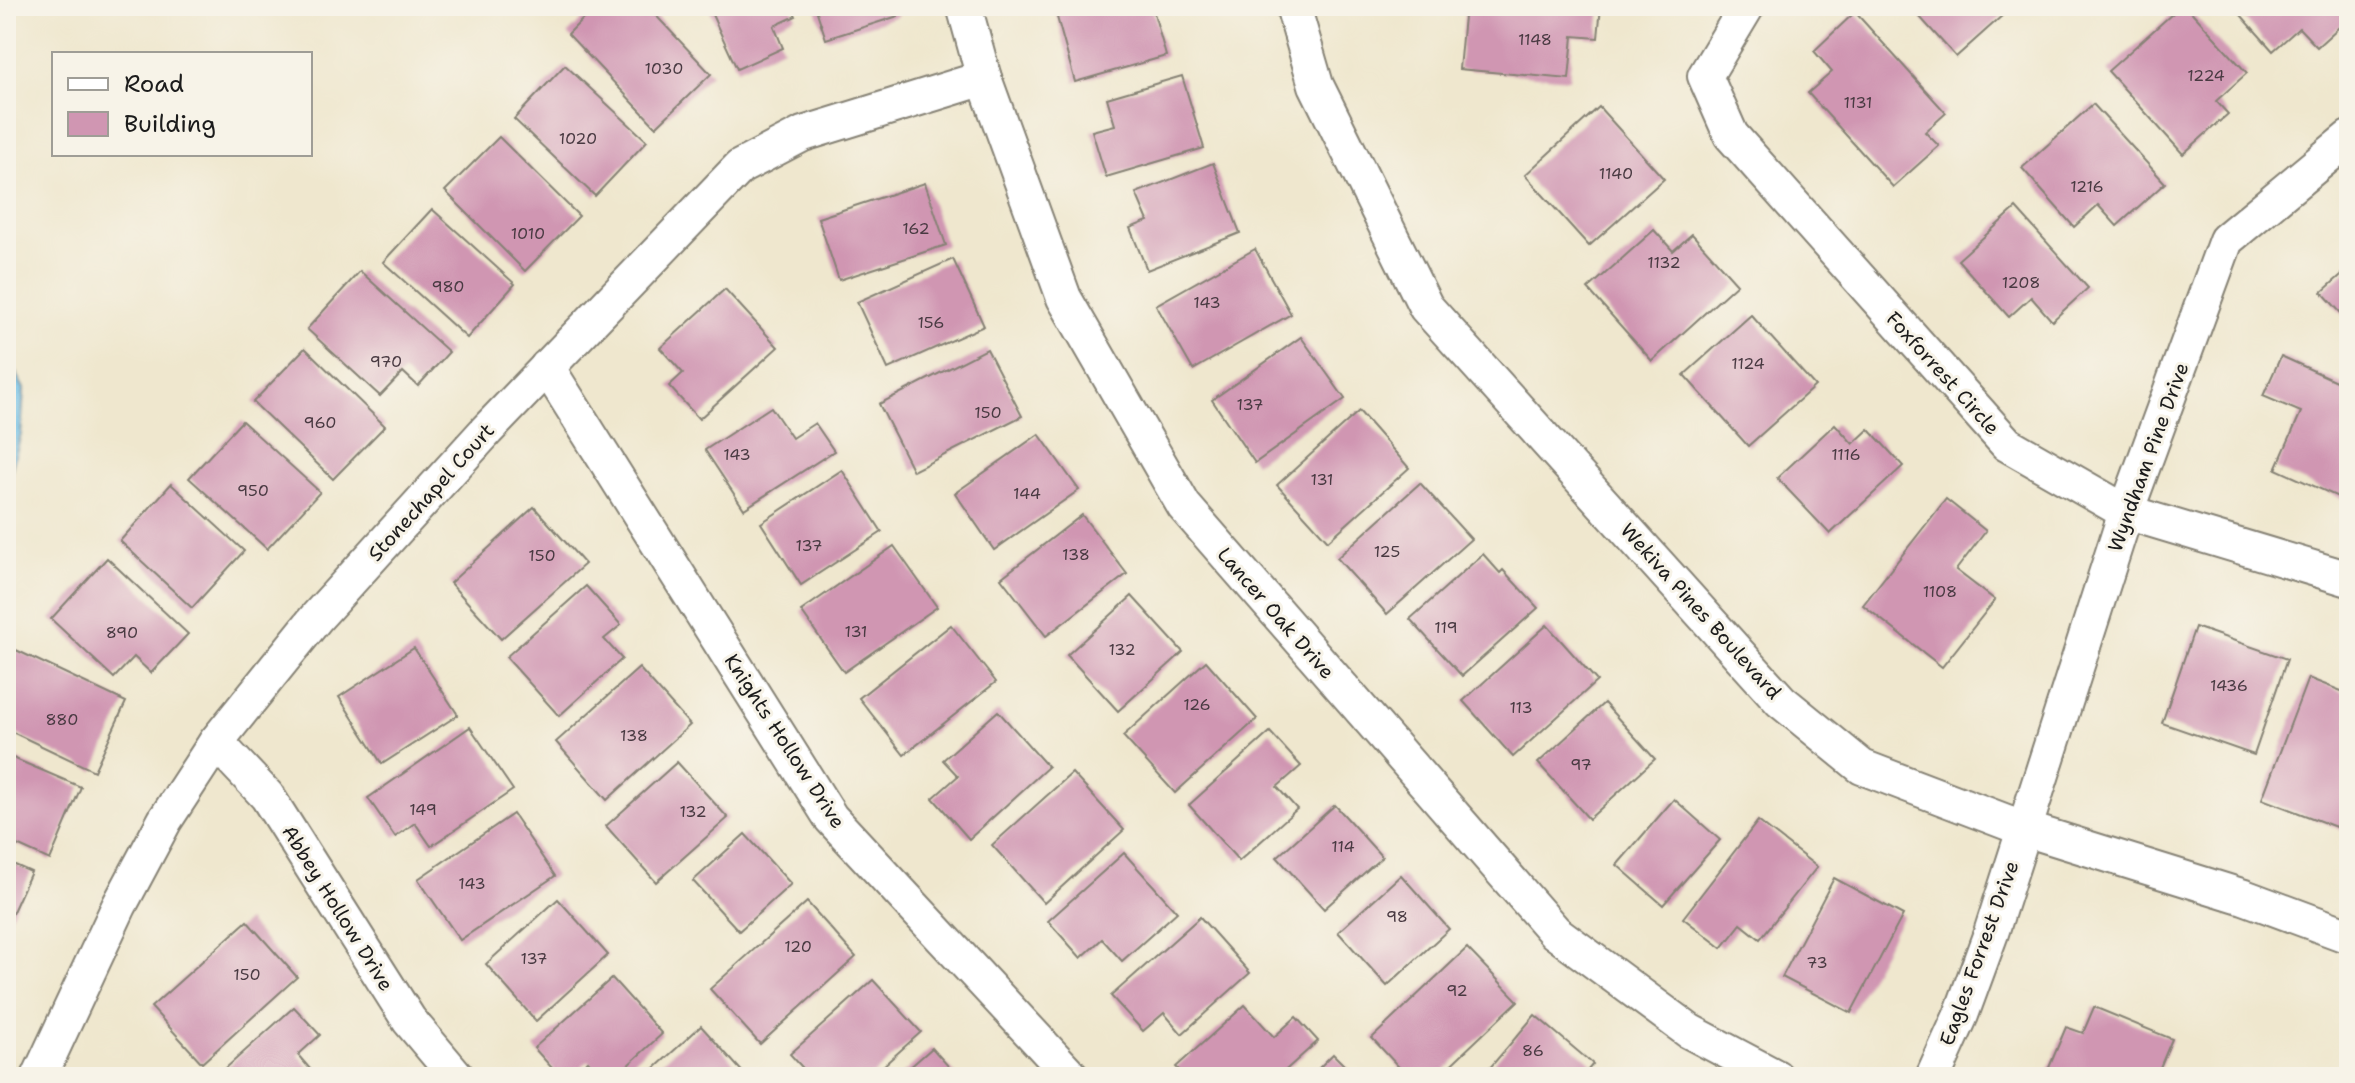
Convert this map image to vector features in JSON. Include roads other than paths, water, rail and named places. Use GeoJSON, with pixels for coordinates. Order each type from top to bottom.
{"type":"FeatureCollection","features":[{"type":"Feature","properties":{"kind":"street","name":"Lancer Oak Drive"},"geometry":{"type":"LineString","coordinates":[[964,6],[984,78],[1064,298],[1184,506],[1555,932],[1689,1031],[1776,1077]]}},
{"type":"Feature","properties":{"kind":"street","name":"Wekiva Pines Boulevard"},"geometry":{"type":"LineString","coordinates":[[1293,6],[1316,85],[1426,307],[1781,701],[1862,767],[2022,828],[2244,897],[2349,936]]}},
{"type":"Feature","properties":{"kind":"street","name":"Foxforrest Circle"},"geometry":{"type":"LineString","coordinates":[[1747,6],[1705,76],[1731,135],[2007,444],[2126,512],[2349,579]]}},
{"type":"Feature","properties":{"kind":"street","name":"Stonechapel Court"},"geometry":{"type":"LineString","coordinates":[[39,1077],[119,906],[165,820],[216,742],[316,618],[547,367],[740,167],[803,134],[984,78]]}},
{"type":"Feature","properties":{"kind":"street","name":"Wyndham Pine Drive"},"geometry":{"type":"LineString","coordinates":[[2022,828],[2126,512],[2226,240],[2349,138]]}},
{"type":"Feature","properties":{"kind":"street","name":"Knights Hollow Drive"},"geometry":{"type":"LineString","coordinates":[[547,367],[831,818],[1072,1077]]}},
{"type":"Feature","properties":{"kind":"street","name":"Abbey Hollow Drive"},"geometry":{"type":"LineString","coordinates":[[216,742],[267,796],[409,1020],[457,1077]]}},
{"type":"Feature","properties":{"kind":"street","name":"Eagles Forrest Drive"},"geometry":{"type":"LineString","coordinates":[[1933,1077],[1961,1015],[1991,933],[2022,828]]}},
{"type":"Feature","properties":{"kind":"water"},"geometry":{"type":"Polygon","coordinates":[[[6,354],[24,389],[21,434],[6,489],[6,354]]]}}]}
